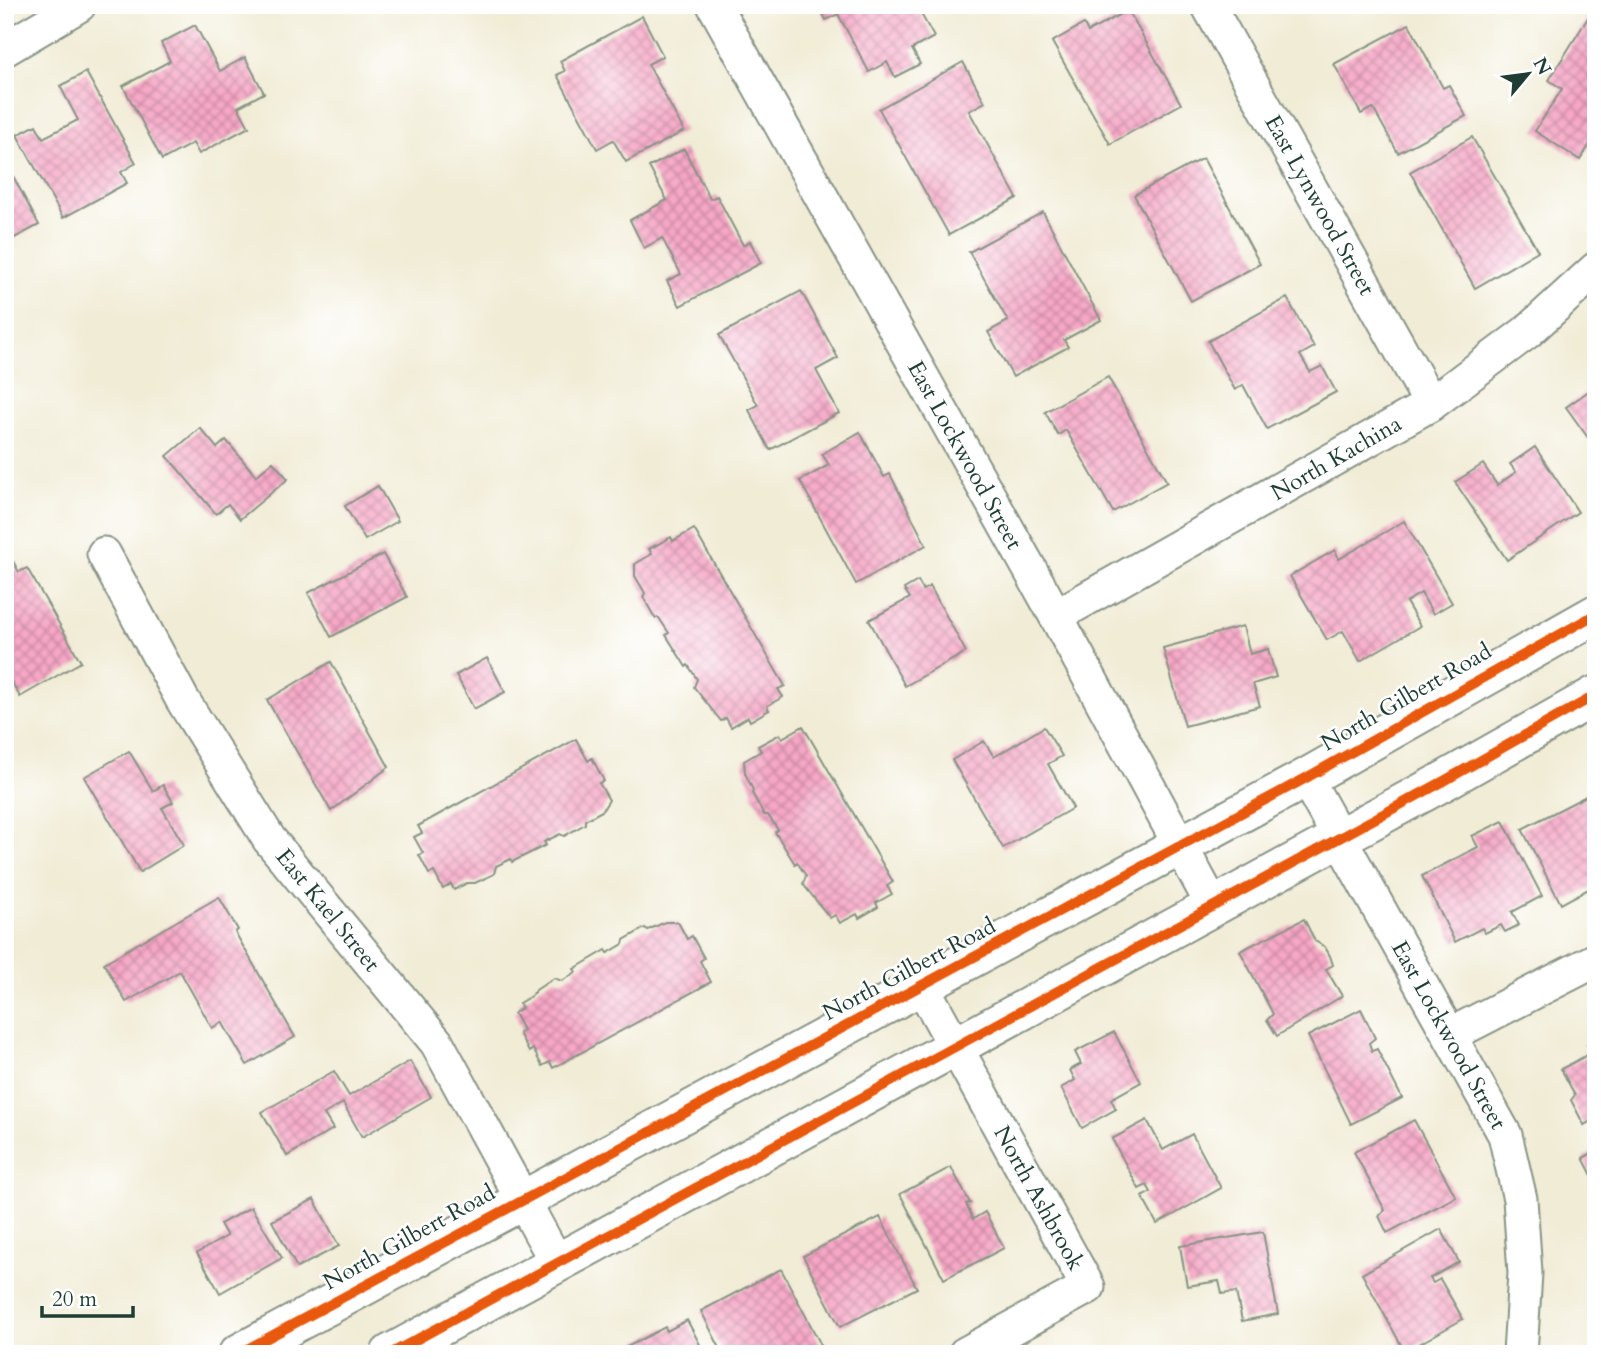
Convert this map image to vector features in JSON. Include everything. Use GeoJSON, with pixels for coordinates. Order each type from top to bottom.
{"type":"FeatureCollection","features":[{"type":"Feature","properties":{"kind":"main road","name":"North Gilbert Road"},"geometry":{"type":"LineString","coordinates":[[238,1354],[1306,778],[1596,614]]}},
{"type":"Feature","properties":{"kind":"main road"},"geometry":{"type":"LineString","coordinates":[[390,1354],[1444,781],[1596,695]]}},
{"type":"Feature","properties":{"kind":"street"},"geometry":{"type":"LineString","coordinates":[[5,49],[79,5]]}},
{"type":"Feature","properties":{"kind":"street","name":"East Lockwood Street"},"geometry":{"type":"LineString","coordinates":[[714,5],[1056,616],[1213,906]]}},
{"type":"Feature","properties":{"kind":"street","name":"East Lynwood Street"},"geometry":{"type":"LineString","coordinates":[[1208,5],[1431,404]]}},
{"type":"Feature","properties":{"kind":"street","name":"North Kachina"},"geometry":{"type":"LineString","coordinates":[[1056,616],[1431,404],[1527,332],[1596,269]]}},
{"type":"Feature","properties":{"kind":"street","name":"East Kael Street"},"geometry":{"type":"LineString","coordinates":[[104,554],[182,699],[269,839],[436,1043],[557,1263]]}},
{"type":"Feature","properties":{"kind":"street","name":"East Lockwood Street"},"geometry":{"type":"LineString","coordinates":[[1306,778],[1505,1135],[1520,1199],[1525,1273],[1520,1354]]}},
{"type":"Feature","properties":{"kind":"street"},"geometry":{"type":"LineString","coordinates":[[1450,1035],[1596,960]]}},
{"type":"Feature","properties":{"kind":"street","name":"North Ashbrook"},"geometry":{"type":"LineString","coordinates":[[922,986],[1088,1287],[965,1354]]}},
{"type":"Feature","properties":{"kind":"building"},"geometry":{"type":"Polygon","coordinates":[[[818,5],[916,5],[934,37],[912,49],[920,64],[895,77],[887,62],[869,72],[838,14],[826,20],[818,5]]]}},
{"type":"Feature","properties":{"kind":"building"},"geometry":{"type":"Polygon","coordinates":[[[1596,5],[1596,135],[1580,160],[1535,131],[1562,89],[1549,80],[1596,5]]]}},
{"type":"Feature","properties":{"kind":"building"},"geometry":{"type":"Polygon","coordinates":[[[1128,10],[1181,104],[1110,144],[1052,42],[1084,24],[1088,32],[1128,10]]]}},
{"type":"Feature","properties":{"kind":"building"},"geometry":{"type":"Polygon","coordinates":[[[642,16],[663,56],[648,64],[684,131],[626,162],[613,140],[597,149],[557,75],[565,71],[560,61],[642,16]]]}},
{"type":"Feature","properties":{"kind":"building"},"geometry":{"type":"Polygon","coordinates":[[[1409,24],[1443,88],[1449,85],[1466,116],[1398,153],[1373,108],[1361,114],[1334,64],[1409,24]]]}},
{"type":"Feature","properties":{"kind":"building"},"geometry":{"type":"Polygon","coordinates":[[[195,25],[220,71],[245,57],[264,93],[238,107],[249,127],[199,154],[193,143],[162,160],[123,86],[170,61],[161,43],[195,25]]]}},
{"type":"Feature","properties":{"kind":"building"},"geometry":{"type":"Polygon","coordinates":[[[963,62],[985,102],[969,111],[1017,198],[949,235],[879,109],[963,62]]]}},
{"type":"Feature","properties":{"kind":"building"},"geometry":{"type":"Polygon","coordinates":[[[86,72],[136,163],[121,172],[127,183],[63,218],[17,135],[36,125],[43,138],[78,120],[60,86],[86,72]]]}},
{"type":"Feature","properties":{"kind":"building"},"geometry":{"type":"Polygon","coordinates":[[[1472,137],[1538,251],[1475,288],[1410,172],[1472,137]]]}},
{"type":"Feature","properties":{"kind":"building"},"geometry":{"type":"Polygon","coordinates":[[[684,149],[710,199],[717,196],[743,245],[750,241],[761,263],[680,306],[667,281],[681,274],[662,238],[644,248],[630,220],[667,200],[649,167],[684,149]]]}},
{"type":"Feature","properties":{"kind":"building"},"geometry":{"type":"Polygon","coordinates":[[[1203,158],[1260,264],[1191,301],[1134,195],[1203,158]]]}},
{"type":"Feature","properties":{"kind":"building"},"geometry":{"type":"Polygon","coordinates":[[[5,161],[39,225],[5,243],[5,161]]]}},
{"type":"Feature","properties":{"kind":"building"},"geometry":{"type":"Polygon","coordinates":[[[1043,212],[1101,320],[1064,340],[1068,347],[1013,377],[988,332],[1008,321],[969,252],[1043,212]]]}},
{"type":"Feature","properties":{"kind":"building"},"geometry":{"type":"Polygon","coordinates":[[[801,291],[838,358],[816,370],[839,413],[770,450],[749,410],[758,405],[719,335],[801,291]]]}},
{"type":"Feature","properties":{"kind":"building"},"geometry":{"type":"Polygon","coordinates":[[[1287,298],[1314,347],[1300,355],[1310,372],[1322,366],[1336,392],[1267,429],[1243,385],[1235,390],[1208,341],[1287,298]]]}},
{"type":"Feature","properties":{"kind":"building"},"geometry":{"type":"Polygon","coordinates":[[[1108,377],[1167,482],[1113,512],[1066,430],[1058,435],[1045,412],[1108,377]]]}},
{"type":"Feature","properties":{"kind":"building"},"geometry":{"type":"Polygon","coordinates":[[[1596,386],[1596,449],[1566,407],[1596,386]]]}},
{"type":"Feature","properties":{"kind":"building"},"geometry":{"type":"Polygon","coordinates":[[[200,428],[217,448],[226,440],[256,476],[273,462],[288,479],[240,519],[228,504],[216,514],[167,456],[200,428]]]}},
{"type":"Feature","properties":{"kind":"building"},"geometry":{"type":"Polygon","coordinates":[[[860,432],[884,477],[890,474],[926,545],[856,584],[800,481],[829,465],[822,454],[860,432]]]}},
{"type":"Feature","properties":{"kind":"building"},"geometry":{"type":"Polygon","coordinates":[[[1535,447],[1578,512],[1507,560],[1455,482],[1483,464],[1497,485],[1516,472],[1510,464],[1535,447]]]}},
{"type":"Feature","properties":{"kind":"building"},"geometry":{"type":"Polygon","coordinates":[[[378,486],[398,521],[365,540],[345,506],[378,486]]]}},
{"type":"Feature","properties":{"kind":"building"},"geometry":{"type":"Polygon","coordinates":[[[1404,521],[1452,603],[1433,614],[1421,593],[1406,602],[1420,626],[1360,661],[1343,631],[1327,640],[1290,576],[1335,550],[1339,559],[1404,521]]]}},
{"type":"Feature","properties":{"kind":"building"},"geometry":{"type":"Polygon","coordinates":[[[694,529],[785,686],[778,689],[783,697],[767,706],[769,710],[750,721],[748,717],[731,727],[726,718],[721,721],[694,687],[697,679],[666,635],[669,633],[659,618],[655,618],[635,576],[635,564],[652,554],[649,549],[671,537],[673,541],[694,529]]]}},
{"type":"Feature","properties":{"kind":"building"},"geometry":{"type":"Polygon","coordinates":[[[5,547],[19,572],[27,568],[81,662],[20,697],[5,670],[5,547]]]}},
{"type":"Feature","properties":{"kind":"building"},"geometry":{"type":"Polygon","coordinates":[[[383,554],[407,597],[331,637],[308,593],[383,554]]]}},
{"type":"Feature","properties":{"kind":"building"},"geometry":{"type":"Polygon","coordinates":[[[918,581],[923,590],[930,586],[966,652],[905,686],[869,620],[910,598],[904,589],[918,581]]]}},
{"type":"Feature","properties":{"kind":"building"},"geometry":{"type":"Polygon","coordinates":[[[1243,626],[1250,654],[1268,649],[1276,677],[1253,684],[1260,706],[1185,726],[1163,648],[1243,626]]]}},
{"type":"Feature","properties":{"kind":"building"},"geometry":{"type":"Polygon","coordinates":[[[487,658],[505,692],[474,709],[456,675],[487,658]]]}},
{"type":"Feature","properties":{"kind":"building"},"geometry":{"type":"Polygon","coordinates":[[[331,662],[389,767],[331,811],[267,700],[331,662]]]}},
{"type":"Feature","properties":{"kind":"building"},"geometry":{"type":"Polygon","coordinates":[[[803,726],[893,882],[887,886],[892,894],[876,903],[878,907],[859,918],[857,914],[840,923],[835,915],[830,918],[803,884],[806,876],[775,832],[778,830],[768,815],[764,815],[745,773],[744,761],[761,751],[758,746],[780,734],[782,738],[803,726]]]}},
{"type":"Feature","properties":{"kind":"building"},"geometry":{"type":"Polygon","coordinates":[[[1044,727],[1062,756],[1048,764],[1073,808],[1003,848],[952,760],[984,741],[994,757],[1044,727]]]}},
{"type":"Feature","properties":{"kind":"building"},"geometry":{"type":"Polygon","coordinates":[[[576,739],[588,761],[592,758],[604,781],[599,783],[609,800],[602,811],[564,836],[560,834],[544,842],[546,845],[512,862],[511,859],[496,866],[494,874],[454,890],[451,884],[443,889],[434,872],[429,874],[419,855],[423,853],[414,837],[422,833],[418,826],[576,739]]]}},
{"type":"Feature","properties":{"kind":"building"},"geometry":{"type":"Polygon","coordinates":[[[129,751],[153,791],[163,785],[173,802],[162,808],[184,845],[140,872],[84,777],[129,751]]]}},
{"type":"Feature","properties":{"kind":"building"},"geometry":{"type":"Polygon","coordinates":[[[1596,791],[1596,885],[1561,904],[1522,829],[1596,791]]]}},
{"type":"Feature","properties":{"kind":"building"},"geometry":{"type":"Polygon","coordinates":[[[1503,821],[1542,896],[1512,912],[1519,925],[1505,932],[1501,925],[1485,933],[1482,928],[1455,942],[1422,876],[1478,847],[1472,836],[1503,821]]]}},
{"type":"Feature","properties":{"kind":"building"},"geometry":{"type":"Polygon","coordinates":[[[219,897],[238,930],[235,932],[295,1037],[247,1065],[222,1022],[212,1028],[180,971],[126,1002],[104,963],[219,897]]]}},
{"type":"Feature","properties":{"kind":"building"},"geometry":{"type":"Polygon","coordinates":[[[1304,919],[1315,941],[1325,947],[1330,956],[1333,965],[1326,969],[1342,996],[1277,1036],[1267,1020],[1273,1014],[1240,951],[1304,919]]]}},
{"type":"Feature","properties":{"kind":"building"},"geometry":{"type":"Polygon","coordinates":[[[665,922],[678,922],[687,939],[692,936],[704,958],[700,961],[711,982],[553,1068],[550,1062],[542,1066],[533,1049],[529,1052],[519,1033],[523,1030],[514,1013],[522,1008],[519,1003],[554,978],[562,981],[576,972],[574,969],[606,950],[608,953],[645,928],[648,930],[665,922]]]}},
{"type":"Feature","properties":{"kind":"building"},"geometry":{"type":"Polygon","coordinates":[[[1361,1009],[1375,1038],[1369,1043],[1372,1051],[1377,1049],[1402,1098],[1351,1124],[1308,1036],[1361,1009]]]}},
{"type":"Feature","properties":{"kind":"building"},"geometry":{"type":"Polygon","coordinates":[[[1114,1032],[1141,1082],[1111,1099],[1116,1109],[1082,1128],[1061,1088],[1075,1080],[1070,1070],[1081,1064],[1075,1052],[1114,1032]]]}},
{"type":"Feature","properties":{"kind":"building"},"geometry":{"type":"Polygon","coordinates":[[[1596,1041],[1596,1118],[1584,1125],[1571,1100],[1575,1095],[1561,1069],[1591,1053],[1587,1045],[1596,1041]]]}},
{"type":"Feature","properties":{"kind":"building"},"geometry":{"type":"Polygon","coordinates":[[[410,1061],[431,1097],[362,1137],[343,1103],[324,1114],[333,1129],[287,1156],[262,1112],[334,1071],[349,1096],[410,1061]]]}},
{"type":"Feature","properties":{"kind":"building"},"geometry":{"type":"Polygon","coordinates":[[[1147,1120],[1163,1150],[1192,1134],[1221,1188],[1157,1224],[1142,1197],[1151,1192],[1147,1185],[1139,1189],[1112,1139],[1147,1120]]]}},
{"type":"Feature","properties":{"kind":"building"},"geometry":{"type":"Polygon","coordinates":[[[1414,1120],[1456,1197],[1387,1233],[1379,1216],[1385,1210],[1354,1152],[1414,1120]]]}},
{"type":"Feature","properties":{"kind":"building"},"geometry":{"type":"Polygon","coordinates":[[[1596,1151],[1596,1183],[1583,1158],[1596,1151]]]}},
{"type":"Feature","properties":{"kind":"building"},"geometry":{"type":"Polygon","coordinates":[[[951,1167],[970,1203],[966,1204],[973,1219],[985,1212],[1004,1248],[944,1279],[900,1194],[951,1167]]]}},
{"type":"Feature","properties":{"kind":"building"},"geometry":{"type":"Polygon","coordinates":[[[314,1199],[339,1246],[297,1268],[272,1221],[314,1199]]]}},
{"type":"Feature","properties":{"kind":"building"},"geometry":{"type":"Polygon","coordinates":[[[251,1207],[282,1258],[220,1293],[197,1253],[227,1236],[220,1224],[251,1207]]]}},
{"type":"Feature","properties":{"kind":"building"},"geometry":{"type":"Polygon","coordinates":[[[880,1217],[917,1288],[840,1327],[803,1256],[880,1217]]]}},
{"type":"Feature","properties":{"kind":"building"},"geometry":{"type":"Polygon","coordinates":[[[1441,1229],[1459,1262],[1430,1278],[1433,1283],[1440,1279],[1463,1319],[1405,1352],[1362,1274],[1441,1229]]]}},
{"type":"Feature","properties":{"kind":"building"},"geometry":{"type":"Polygon","coordinates":[[[1263,1232],[1278,1314],[1242,1321],[1236,1292],[1222,1294],[1219,1281],[1187,1286],[1180,1246],[1263,1232]]]}},
{"type":"Feature","properties":{"kind":"building"},"geometry":{"type":"Polygon","coordinates":[[[781,1269],[821,1345],[804,1354],[723,1354],[701,1311],[781,1269]]]}},
{"type":"Feature","properties":{"kind":"building"},"geometry":{"type":"Polygon","coordinates":[[[687,1320],[705,1354],[626,1354],[623,1349],[665,1327],[667,1331],[687,1320]]]}},
{"type":"Feature","properties":{"kind":"cycle path"},"geometry":{"type":"LineString","coordinates":[[238,1354],[1306,778],[1596,614]]}},
{"type":"Feature","properties":{"kind":"cycle path"},"geometry":{"type":"LineString","coordinates":[[390,1354],[1444,781],[1596,695]]}}]}
